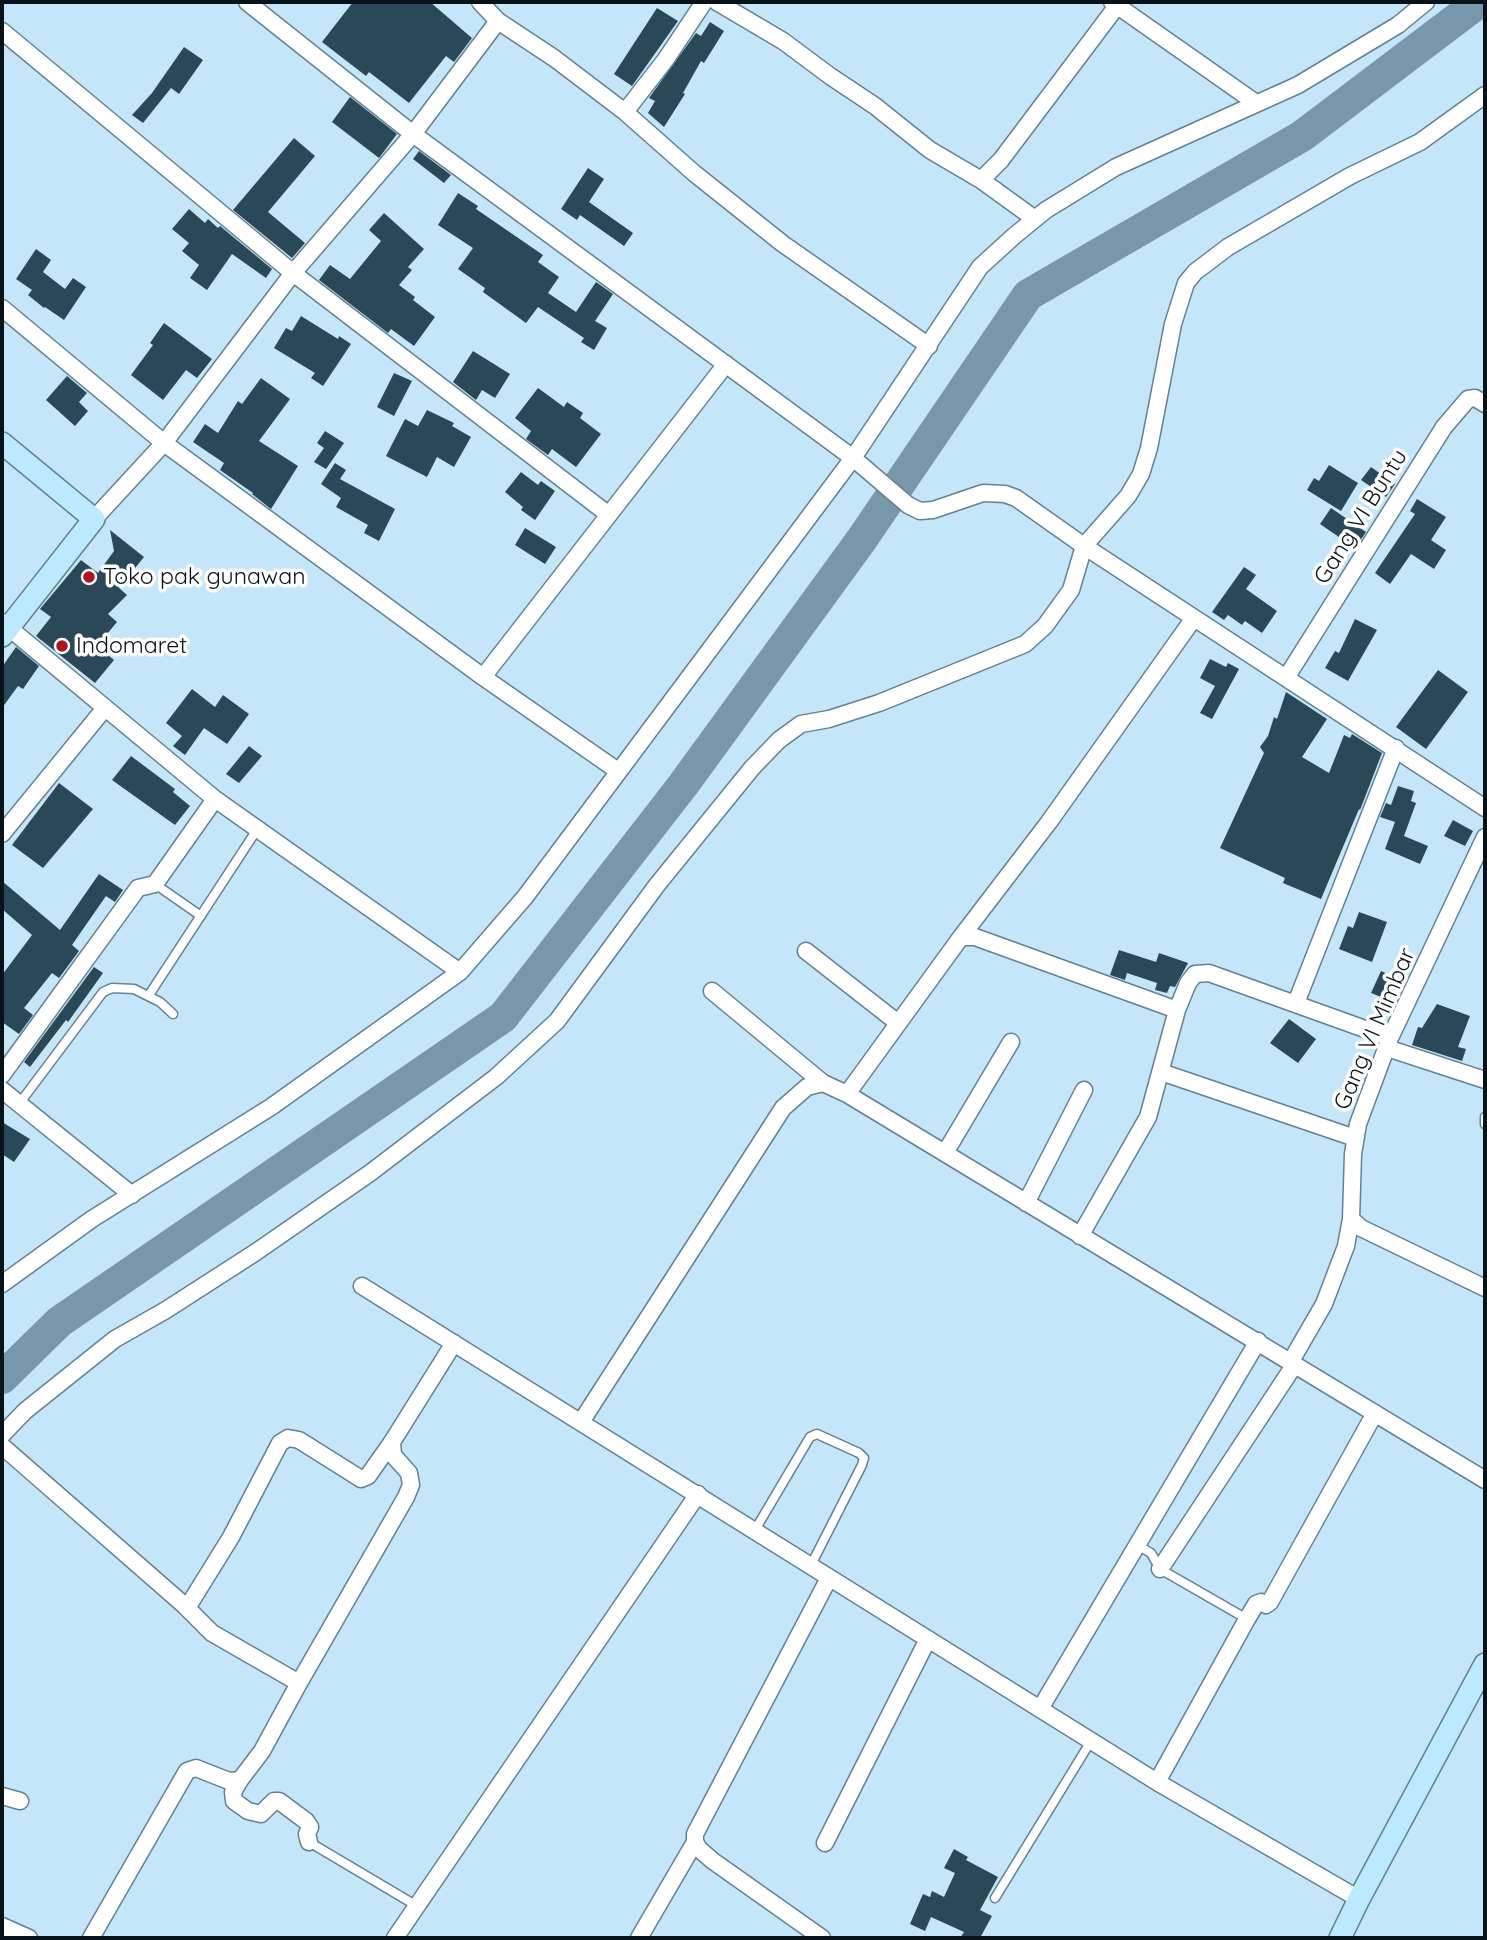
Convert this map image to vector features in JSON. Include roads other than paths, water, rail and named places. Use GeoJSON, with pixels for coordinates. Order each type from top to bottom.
{"type":"FeatureCollection","features":[{"type":"Feature","properties":{"kind":"street"},"geometry":{"type":"LineString","coordinates":[[247,2],[413,134],[853,458],[908,505],[923,511],[984,493],[1005,494],[1016,498],[1084,546],[1286,678],[1483,802]]}},
{"type":"Feature","properties":{"kind":"street"},"geometry":{"type":"LineString","coordinates":[[480,2],[498,21],[554,58],[625,112],[694,173],[783,244],[929,346]]}},
{"type":"Feature","properties":{"kind":"street"},"geometry":{"type":"LineString","coordinates":[[625,112],[666,59],[704,2]]}},
{"type":"Feature","properties":{"kind":"street"},"geometry":{"type":"LineString","coordinates":[[717,2],[783,41],[875,106],[930,150],[981,180],[1035,219]]}},
{"type":"Feature","properties":{"kind":"street"},"geometry":{"type":"LineString","coordinates":[[2,1284],[92,1219],[271,1107],[460,972],[525,897],[853,458],[980,267],[1035,219],[1116,167],[1298,85],[1398,24],[1426,2]]}},
{"type":"Feature","properties":{"kind":"street"},"geometry":{"type":"LineString","coordinates":[[981,180],[1001,160],[1117,3],[1256,103]]}},
{"type":"Feature","properties":{"kind":"street"},"geometry":{"type":"LineString","coordinates":[[460,972],[215,799],[4,629],[94,519],[164,443],[293,273],[413,134],[498,21]]}},
{"type":"Feature","properties":{"kind":"street"},"geometry":{"type":"LineString","coordinates":[[2,31],[293,273],[609,515]]}},
{"type":"Feature","properties":{"kind":"street"},"geometry":{"type":"LineString","coordinates":[[2,1435],[26,1411],[115,1339],[166,1310],[267,1244],[370,1173],[496,1077],[557,1021],[657,885],[752,768],[779,740],[802,724],[879,704],[1025,644],[1045,626],[1071,590],[1084,546],[1128,496],[1141,474],[1149,448],[1173,324],[1186,283],[1228,247],[1350,176],[1420,142],[1485,95]]}},
{"type":"Feature","properties":{"kind":"street"},"geometry":{"type":"LineString","coordinates":[[2,308],[164,443],[483,677],[618,771]]}},
{"type":"Feature","properties":{"kind":"street"},"geometry":{"type":"LineString","coordinates":[[483,677],[726,363]]}},
{"type":"Feature","properties":{"kind":"street","name":"Gang VI Buntu"},"geometry":{"type":"LineString","coordinates":[[1286,678],[1444,427],[1468,399],[1475,398],[1485,404]]}},
{"type":"Feature","properties":{"kind":"street"},"geometry":{"type":"LineString","coordinates":[[2,443],[94,519]]}},
{"type":"Feature","properties":{"kind":"street"},"geometry":{"type":"LineString","coordinates":[[847,1094],[1049,822],[1194,618]]}},
{"type":"Feature","properties":{"kind":"street"},"geometry":{"type":"LineString","coordinates":[[2,834],[105,708]]}},
{"type":"Feature","properties":{"kind":"street"},"geometry":{"type":"LineString","coordinates":[[1296,1003],[1396,748]]}},
{"type":"Feature","properties":{"kind":"street"},"geometry":{"type":"LineString","coordinates":[[2,1075],[138,888],[155,884],[215,799]]}},
{"type":"Feature","properties":{"kind":"street","name":"Gang VI Mimbar"},"geometry":{"type":"LineString","coordinates":[[1160,1569],[1293,1363],[1324,1304],[1346,1246],[1351,1219],[1349,1214],[1358,1124],[1389,1043],[1485,836]]}},
{"type":"Feature","properties":{"kind":"street"},"geometry":{"type":"LineString","coordinates":[[961,937],[975,937],[1177,1010]]}},
{"type":"Feature","properties":{"kind":"street"},"geometry":{"type":"LineString","coordinates":[[806,951],[898,1023]]}},
{"type":"Feature","properties":{"kind":"street"},"geometry":{"type":"LineString","coordinates":[[1080,1236],[1148,1117],[1177,1010],[1188,983],[1195,974],[1209,973],[1296,1003],[1485,1080]]}},
{"type":"Feature","properties":{"kind":"street"},"geometry":{"type":"LineString","coordinates":[[712,991],[823,1083],[847,1094],[1485,1480]]}},
{"type":"Feature","properties":{"kind":"street"},"geometry":{"type":"LineString","coordinates":[[945,1153],[1011,1042]]}},
{"type":"Feature","properties":{"kind":"street"},"geometry":{"type":"LineString","coordinates":[[1161,1072],[1355,1138]]}},
{"type":"Feature","properties":{"kind":"street"},"geometry":{"type":"LineString","coordinates":[[581,1423],[783,1108],[807,1087],[823,1083]]}},
{"type":"Feature","properties":{"kind":"street"},"geometry":{"type":"LineString","coordinates":[[2,1090],[132,1195]]}},
{"type":"Feature","properties":{"kind":"street"},"geometry":{"type":"LineString","coordinates":[[1026,1203],[1084,1090]]}},
{"type":"Feature","properties":{"kind":"street"},"geometry":{"type":"LineString","coordinates":[[1351,1219],[1361,1228],[1485,1288]]}},
{"type":"Feature","properties":{"kind":"street"},"geometry":{"type":"LineString","coordinates":[[362,1286],[1157,1782],[1359,1899]]}},
{"type":"Feature","properties":{"kind":"street"},"geometry":{"type":"LineString","coordinates":[[1040,1709],[1258,1341]]}},
{"type":"Feature","properties":{"kind":"street"},"geometry":{"type":"LineString","coordinates":[[187,1608],[231,1537],[280,1443],[288,1438],[299,1440],[362,1479],[368,1476],[454,1343]]}},
{"type":"Feature","properties":{"kind":"street"},"geometry":{"type":"LineString","coordinates":[[1157,1782],[1256,1604],[1261,1602],[1266,1605],[1270,1602],[1375,1413]]}},
{"type":"Feature","properties":{"kind":"street"},"geometry":{"type":"LineString","coordinates":[[309,1842],[307,1834],[310,1827],[306,1821],[279,1801],[274,1801],[261,1814],[248,1811],[234,1801],[233,1792],[262,1751],[406,1497],[411,1485],[409,1473],[393,1455],[392,1442]]}},
{"type":"Feature","properties":{"kind":"street"},"geometry":{"type":"LineString","coordinates":[[2,1446],[212,1633],[299,1683]]}},
{"type":"Feature","properties":{"kind":"street"},"geometry":{"type":"LineString","coordinates":[[395,1938],[698,1494]]}},
{"type":"Feature","properties":{"kind":"street"},"geometry":{"type":"LineString","coordinates":[[639,1938],[695,1842],[698,1826],[829,1578]]}},
{"type":"Feature","properties":{"kind":"street"},"geometry":{"type":"LineString","coordinates":[[825,1843],[928,1639]]}},
{"type":"Feature","properties":{"kind":"street"},"geometry":{"type":"LineString","coordinates":[[1340,1938],[1485,1664]]}},
{"type":"Feature","properties":{"kind":"street"},"geometry":{"type":"LineString","coordinates":[[91,1938],[187,1771],[196,1768],[229,1782],[240,1780]]}},
{"type":"Feature","properties":{"kind":"street"},"geometry":{"type":"LineString","coordinates":[[2,1796],[20,1801]]}},
{"type":"Feature","properties":{"kind":"street"},"geometry":{"type":"LineString","coordinates":[[695,1842],[713,1861],[822,1938]]}},
{"type":"Feature","properties":{"kind":"street"},"geometry":{"type":"LineString","coordinates":[[2,1926],[29,1938]]}},
{"type":"Feature","properties":{"kind":"lane"},"geometry":{"type":"LineString","coordinates":[[149,995],[258,828]]}},
{"type":"Feature","properties":{"kind":"lane"},"geometry":{"type":"LineString","coordinates":[[155,884],[201,916]]}},
{"type":"Feature","properties":{"kind":"lane"},"geometry":{"type":"LineString","coordinates":[[19,1104],[103,992],[112,988],[134,989],[149,995],[173,1014]]}},
{"type":"Feature","properties":{"kind":"lane"},"geometry":{"type":"LineString","coordinates":[[1485,1117],[1485,1124]]}},
{"type":"Feature","properties":{"kind":"lane"},"geometry":{"type":"LineString","coordinates":[[755,1530],[810,1437],[817,1434],[859,1453],[864,1458],[862,1465],[811,1566]]}},
{"type":"Feature","properties":{"kind":"lane"},"geometry":{"type":"LineString","coordinates":[[1137,1545],[1151,1553],[1160,1569],[1247,1619]]}},
{"type":"Feature","properties":{"kind":"lane"},"geometry":{"type":"LineString","coordinates":[[995,1898],[1091,1741]]}},
{"type":"Feature","properties":{"kind":"lane"},"geometry":{"type":"LineString","coordinates":[[309,1842],[417,1906]]}},
{"type":"Feature","properties":{"kind":"waterway"},"geometry":{"type":"LineString","coordinates":[[2,1378],[59,1322],[503,1017],[683,785],[862,539],[1028,295],[1302,136],[1479,2]]}},
{"type":"Feature","properties":{"kind":"place","name":"Toko pak gunawan"},"geometry":{"type":"Point","coordinates":[89,577]}},
{"type":"Feature","properties":{"kind":"place","name":"Indomaret"},"geometry":{"type":"Point","coordinates":[62,646]}}]}
